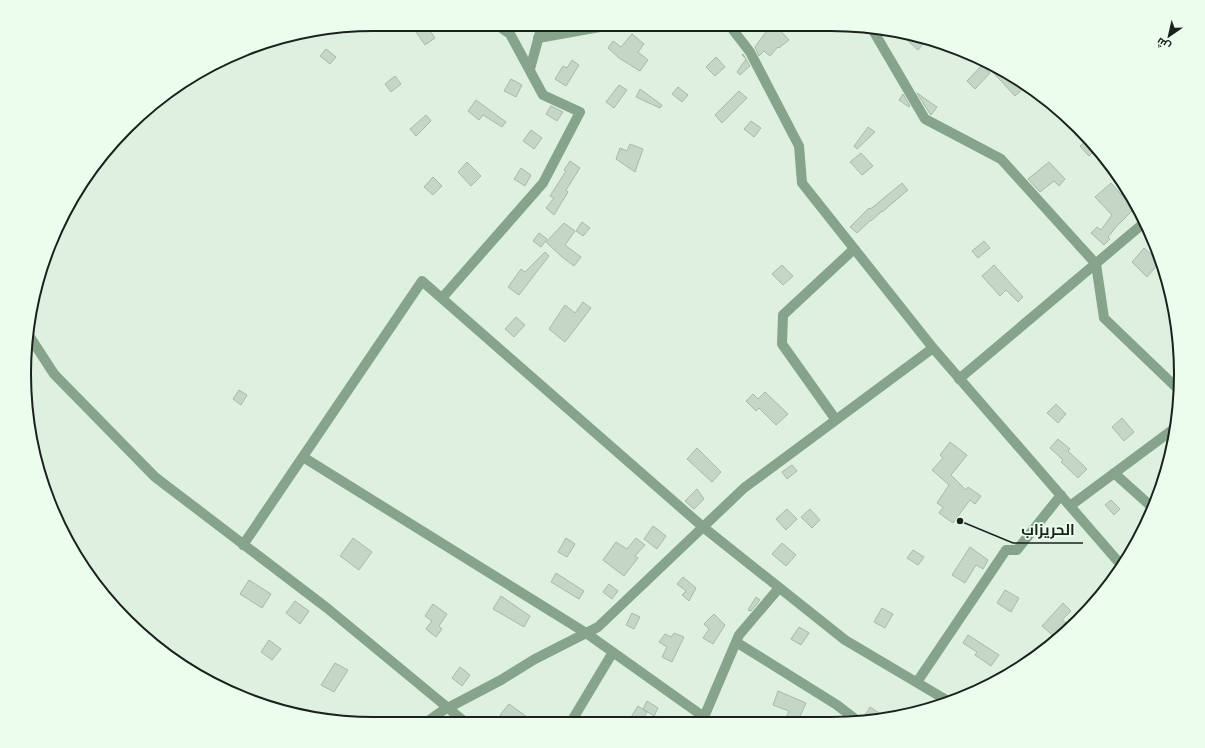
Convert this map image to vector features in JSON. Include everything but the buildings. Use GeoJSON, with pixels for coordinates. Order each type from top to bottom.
{"type":"FeatureCollection","features":[{"type":"Feature","properties":{"kind":"street"},"geometry":{"type":"LineString","coordinates":[[442,298],[543,183],[580,112],[543,95],[510,34],[506,31]]}},
{"type":"Feature","properties":{"kind":"street"},"geometry":{"type":"LineString","coordinates":[[530,69],[540,31]]}},
{"type":"Feature","properties":{"kind":"street"},"geometry":{"type":"LineString","coordinates":[[538,38],[577,31]]}},
{"type":"Feature","properties":{"kind":"street"},"geometry":{"type":"LineString","coordinates":[[734,31],[750,52],[799,146],[802,183],[933,348],[1118,562]]}},
{"type":"Feature","properties":{"kind":"street"},"geometry":{"type":"LineString","coordinates":[[875,34],[924,120],[1001,159],[1096,264],[1104,318],[1174,385]]}},
{"type":"Feature","properties":{"kind":"street"},"geometry":{"type":"LineString","coordinates":[[959,378],[1141,226]]}},
{"type":"Feature","properties":{"kind":"street"},"geometry":{"type":"LineString","coordinates":[[836,420],[782,344],[782,315],[854,249]]}},
{"type":"Feature","properties":{"kind":"street"},"geometry":{"type":"LineString","coordinates":[[243,545],[422,281],[703,527],[779,588],[845,640],[943,698]]}},
{"type":"Feature","properties":{"kind":"street"},"geometry":{"type":"LineString","coordinates":[[33,341],[54,374],[155,477],[327,608],[459,717]]}},
{"type":"Feature","properties":{"kind":"street"},"geometry":{"type":"LineString","coordinates":[[434,717],[501,680],[535,659],[598,627],[744,488],[933,348]]}},
{"type":"Feature","properties":{"kind":"street"},"geometry":{"type":"LineString","coordinates":[[1070,506],[1168,433]]}},
{"type":"Feature","properties":{"kind":"street"},"geometry":{"type":"LineString","coordinates":[[303,457],[586,633],[699,717]]}},
{"type":"Feature","properties":{"kind":"street"},"geometry":{"type":"LineString","coordinates":[[1114,473],[1148,504]]}},
{"type":"Feature","properties":{"kind":"street"},"geometry":{"type":"LineString","coordinates":[[916,682],[1006,550],[1017,550],[1061,496]]}},
{"type":"Feature","properties":{"kind":"street"},"geometry":{"type":"LineString","coordinates":[[704,717],[739,635],[779,588]]}},
{"type":"Feature","properties":{"kind":"street"},"geometry":{"type":"LineString","coordinates":[[736,642],[837,705],[851,716]]}},
{"type":"Feature","properties":{"kind":"street"},"geometry":{"type":"LineString","coordinates":[[574,717],[613,652]]}},
{"type":"Feature","properties":{"kind":"place","name":"الحريزاب"},"geometry":{"type":"Point","coordinates":[960,521]}}]}
